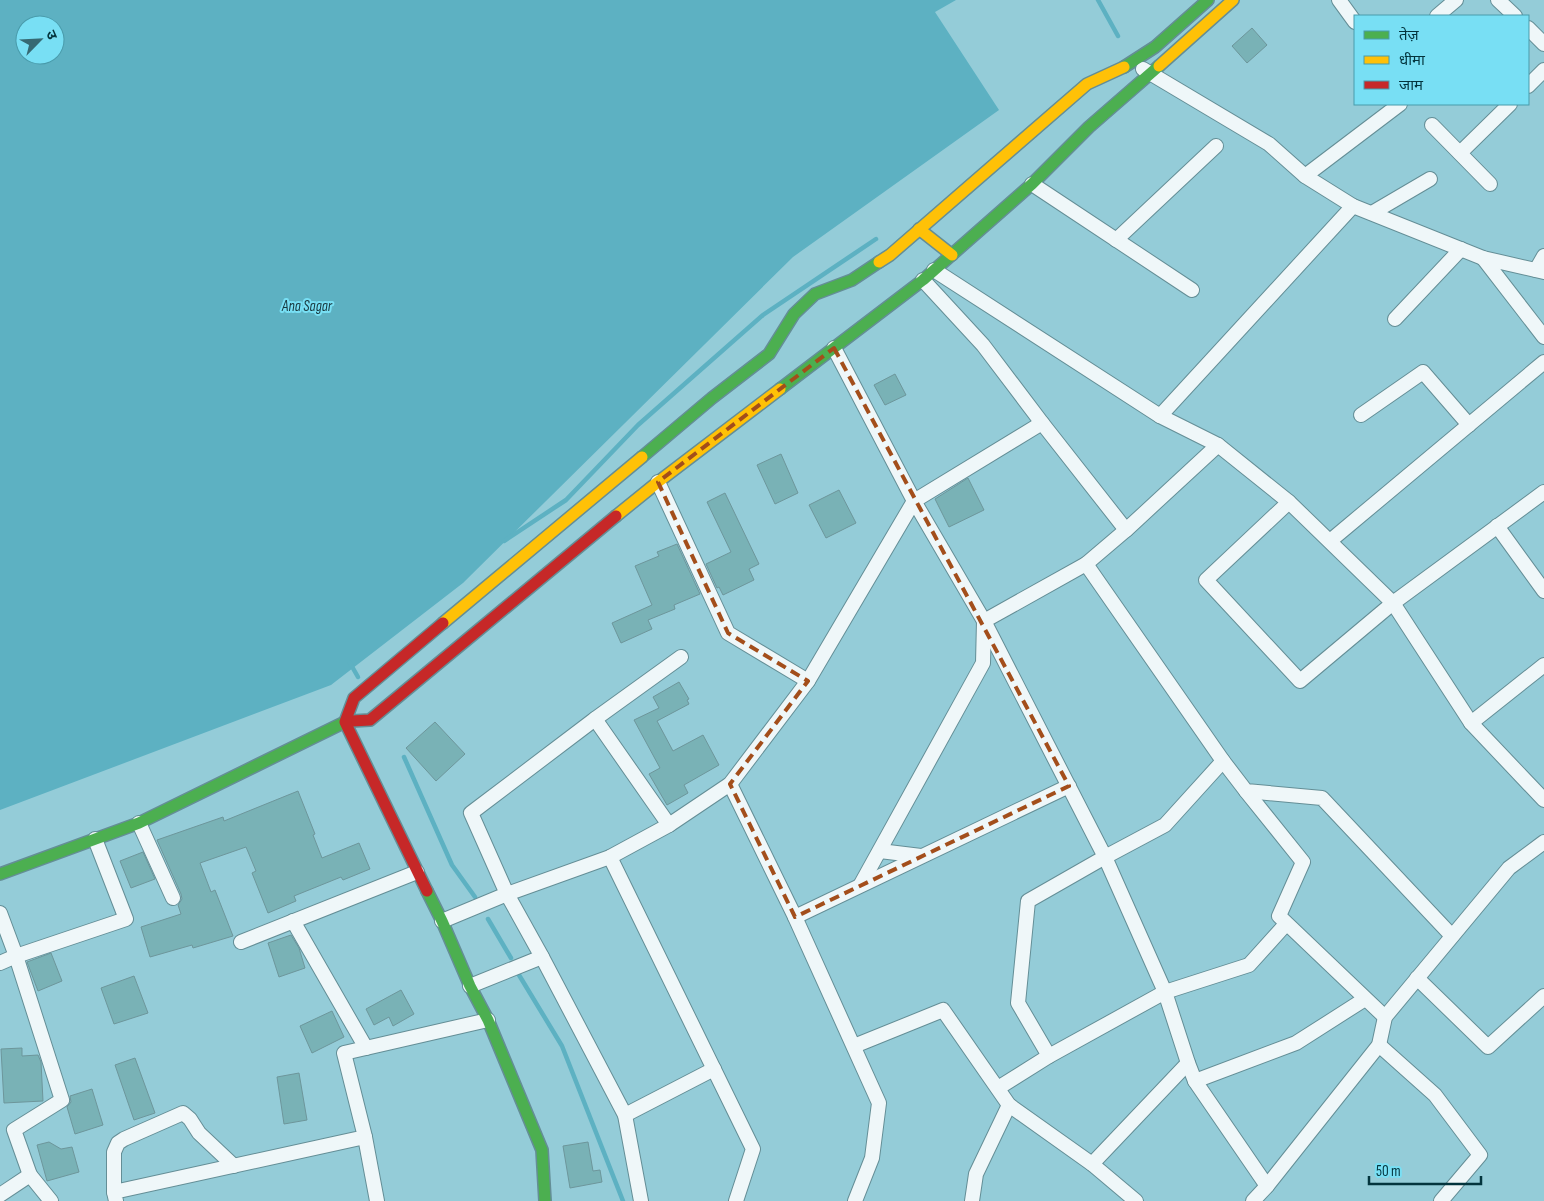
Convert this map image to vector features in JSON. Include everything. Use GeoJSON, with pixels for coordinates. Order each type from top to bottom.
{"type":"FeatureCollection","features":[{"type":"Feature","properties":{"kind":"street"},"geometry":{"type":"LineString","coordinates":[[0,874],[139,823],[345,722],[370,720],[385,691],[712,398],[769,354],[794,314],[815,294],[852,280],[890,255],[1087,84],[1133,61],[1155,47],[1208,0]]}},
{"type":"Feature","properties":{"kind":"street"},"geometry":{"type":"LineString","coordinates":[[545,1201],[542,1150],[488,1020],[470,986],[442,921],[416,872],[345,722],[354,698],[385,691],[923,280],[1032,184],[1089,127],[1233,0]]}},
{"type":"Feature","properties":{"kind":"street"},"geometry":{"type":"LineString","coordinates":[[1339,0],[1354,21]]}},
{"type":"Feature","properties":{"kind":"street"},"geometry":{"type":"LineString","coordinates":[[1438,15],[1456,0]]}},
{"type":"Feature","properties":{"kind":"street"},"geometry":{"type":"LineString","coordinates":[[1498,0],[1514,15]]}},
{"type":"Feature","properties":{"kind":"street"},"geometry":{"type":"LineString","coordinates":[[1529,29],[1544,44]]}},
{"type":"Feature","properties":{"kind":"street"},"geometry":{"type":"LineString","coordinates":[[1133,61],[1150,74],[1269,144],[1305,176],[1353,206],[1483,258],[1540,271],[1544,256]]}},
{"type":"Feature","properties":{"kind":"street"},"geometry":{"type":"LineString","coordinates":[[1529,85],[1544,70]]}},
{"type":"Feature","properties":{"kind":"street"},"geometry":{"type":"LineString","coordinates":[[1305,176],[1399,105]]}},
{"type":"Feature","properties":{"kind":"street"},"geometry":{"type":"LineString","coordinates":[[1460,153],[1509,105]]}},
{"type":"Feature","properties":{"kind":"street"},"geometry":{"type":"LineString","coordinates":[[1432,125],[1490,184]]}},
{"type":"Feature","properties":{"kind":"street"},"geometry":{"type":"LineString","coordinates":[[1116,240],[1216,146]]}},
{"type":"Feature","properties":{"kind":"street"},"geometry":{"type":"LineString","coordinates":[[1372,213],[1430,179]]}},
{"type":"Feature","properties":{"kind":"street"},"geometry":{"type":"LineString","coordinates":[[1032,184],[1192,290]]}},
{"type":"Feature","properties":{"kind":"street"},"geometry":{"type":"LineString","coordinates":[[1160,416],[1353,206]]}},
{"type":"Feature","properties":{"kind":"street"},"geometry":{"type":"LineString","coordinates":[[919,229],[952,254]]}},
{"type":"Feature","properties":{"kind":"street"},"geometry":{"type":"LineString","coordinates":[[1395,319],[1461,249]]}},
{"type":"Feature","properties":{"kind":"street"},"geometry":{"type":"LineString","coordinates":[[1483,258],[1544,336]]}},
{"type":"Feature","properties":{"kind":"street"},"geometry":{"type":"LineString","coordinates":[[934,270],[1160,416],[1218,445],[1289,502],[1393,603],[1471,723],[1544,800]]}},
{"type":"Feature","properties":{"kind":"street"},"geometry":{"type":"LineString","coordinates":[[923,280],[983,345],[1126,530]]}},
{"type":"Feature","properties":{"kind":"street"},"geometry":{"type":"LineString","coordinates":[[834,348],[914,501],[984,621],[1105,857],[1165,992],[1195,1081],[1267,1186]]}},
{"type":"Feature","properties":{"kind":"street"},"geometry":{"type":"LineString","coordinates":[[1330,541],[1544,362]]}},
{"type":"Feature","properties":{"kind":"street"},"geometry":{"type":"LineString","coordinates":[[1361,415],[1423,372],[1469,425]]}},
{"type":"Feature","properties":{"kind":"street"},"geometry":{"type":"LineString","coordinates":[[442,921],[507,894],[610,857],[669,826],[730,784],[808,681],[914,501],[1042,423]]}},
{"type":"Feature","properties":{"kind":"street"},"geometry":{"type":"LineString","coordinates":[[984,621],[1086,564],[1126,530],[1218,445]]}},
{"type":"Feature","properties":{"kind":"street"},"geometry":{"type":"LineString","coordinates":[[658,482],[728,633],[808,681]]}},
{"type":"Feature","properties":{"kind":"street"},"geometry":{"type":"LineString","coordinates":[[1289,502],[1206,580],[1300,681],[1393,603],[1544,492]]}},
{"type":"Feature","properties":{"kind":"street"},"geometry":{"type":"LineString","coordinates":[[1497,526],[1544,591]]}},
{"type":"Feature","properties":{"kind":"street"},"geometry":{"type":"LineString","coordinates":[[1086,564],[1223,761],[1303,862],[1279,916],[1385,1017]]}},
{"type":"Feature","properties":{"kind":"street"},"geometry":{"type":"LineString","coordinates":[[861,884],[983,663],[984,621]]}},
{"type":"Feature","properties":{"kind":"street"},"geometry":{"type":"LineString","coordinates":[[641,1201],[625,1115],[507,894],[471,813],[680,657]]}},
{"type":"Feature","properties":{"kind":"street"},"geometry":{"type":"LineString","coordinates":[[1471,723],[1544,665]]}},
{"type":"Feature","properties":{"kind":"street"},"geometry":{"type":"LineString","coordinates":[[594,720],[669,826]]}},
{"type":"Feature","properties":{"kind":"street"},"geometry":{"type":"LineString","coordinates":[[1049,1056],[1018,1003],[1028,901],[1165,825],[1223,761]]}},
{"type":"Feature","properties":{"kind":"street"},"geometry":{"type":"LineString","coordinates":[[730,784],[795,917],[879,1103],[872,1158],[855,1201]]}},
{"type":"Feature","properties":{"kind":"street"},"geometry":{"type":"LineString","coordinates":[[795,917],[1068,786]]}},
{"type":"Feature","properties":{"kind":"street"},"geometry":{"type":"LineString","coordinates":[[1246,790],[1322,798],[1452,936]]}},
{"type":"Feature","properties":{"kind":"street"},"geometry":{"type":"LineString","coordinates":[[139,823],[173,898]]}},
{"type":"Feature","properties":{"kind":"street"},"geometry":{"type":"LineString","coordinates":[[0,963],[126,919],[94,839]]}},
{"type":"Feature","properties":{"kind":"street"},"geometry":{"type":"LineString","coordinates":[[1253,1201],[1379,1045],[1385,1017],[1509,868],[1544,842]]}},
{"type":"Feature","properties":{"kind":"street"},"geometry":{"type":"LineString","coordinates":[[880,851],[921,856]]}},
{"type":"Feature","properties":{"kind":"street"},"geometry":{"type":"LineString","coordinates":[[610,857],[753,1149],[736,1201]]}},
{"type":"Feature","properties":{"kind":"street"},"geometry":{"type":"LineString","coordinates":[[241,942],[416,872]]}},
{"type":"Feature","properties":{"kind":"street"},"geometry":{"type":"LineString","coordinates":[[0,913],[16,956],[62,1100],[14,1130],[30,1175],[51,1201]]}},
{"type":"Feature","properties":{"kind":"street"},"geometry":{"type":"LineString","coordinates":[[293,921],[366,1048]]}},
{"type":"Feature","properties":{"kind":"street"},"geometry":{"type":"LineString","coordinates":[[998,1088],[1049,1056],[1165,992],[1248,966],[1286,924]]}},
{"type":"Feature","properties":{"kind":"street"},"geometry":{"type":"LineString","coordinates":[[470,986],[542,957]]}},
{"type":"Feature","properties":{"kind":"street"},"geometry":{"type":"LineString","coordinates":[[1417,978],[1488,1048],[1544,996]]}},
{"type":"Feature","properties":{"kind":"street"},"geometry":{"type":"LineString","coordinates":[[1195,1081],[1296,1043],[1365,1000]]}},
{"type":"Feature","properties":{"kind":"street"},"geometry":{"type":"LineString","coordinates":[[854,1046],[943,1010],[1009,1105],[1092,1164],[1136,1201]]}},
{"type":"Feature","properties":{"kind":"street"},"geometry":{"type":"LineString","coordinates":[[344,1053],[488,1020]]}},
{"type":"Feature","properties":{"kind":"street"},"geometry":{"type":"LineString","coordinates":[[356,1030],[344,1053],[365,1137],[377,1201]]}},
{"type":"Feature","properties":{"kind":"street"},"geometry":{"type":"LineString","coordinates":[[1379,1045],[1435,1095],[1480,1155],[1441,1201]]}},
{"type":"Feature","properties":{"kind":"street"},"geometry":{"type":"LineString","coordinates":[[1092,1164],[1188,1063]]}},
{"type":"Feature","properties":{"kind":"street"},"geometry":{"type":"LineString","coordinates":[[625,1115],[714,1069]]}},
{"type":"Feature","properties":{"kind":"street"},"geometry":{"type":"LineString","coordinates":[[972,1201],[976,1174],[1009,1105]]}},
{"type":"Feature","properties":{"kind":"street"},"geometry":{"type":"LineString","coordinates":[[234,1166],[199,1133],[190,1119],[183,1113],[118,1142],[114,1152],[115,1197],[234,1166],[365,1137]]}},
{"type":"Feature","properties":{"kind":"street"},"geometry":{"type":"LineString","coordinates":[[0,1195],[30,1175]]}},
{"type":"Feature","properties":{"kind":"highlighted area"},"geometry":{"type":"Polygon","coordinates":[[[834,348],[1069,786],[795,917],[730,784],[808,681],[728,633],[658,482],[834,348]]]}},
{"type":"Feature","properties":{"kind":"water","name":"Ana Sagar"},"geometry":{"type":"Polygon","coordinates":[[[0,0],[956,0],[935,12],[999,110],[793,257],[463,583],[331,685],[0,810],[0,0]]]}},
{"type":"Feature","properties":{"kind":"building"},"geometry":{"type":"Polygon","coordinates":[[[1252,28],[1267,45],[1247,63],[1232,46],[1252,28]]]}},
{"type":"Feature","properties":{"kind":"building"},"geometry":{"type":"Polygon","coordinates":[[[895,374],[906,395],[885,405],[874,385],[895,374]]]}},
{"type":"Feature","properties":{"kind":"building"},"geometry":{"type":"Polygon","coordinates":[[[781,454],[798,493],[775,504],[757,465],[781,454]]]}},
{"type":"Feature","properties":{"kind":"building"},"geometry":{"type":"Polygon","coordinates":[[[968,478],[984,510],[949,527],[935,499],[968,478]]]}},
{"type":"Feature","properties":{"kind":"building"},"geometry":{"type":"Polygon","coordinates":[[[839,490],[856,523],[826,538],[809,505],[839,490]]]}},
{"type":"Feature","properties":{"kind":"building"},"geometry":{"type":"Polygon","coordinates":[[[725,493],[759,564],[749,569],[754,580],[723,595],[719,587],[717,588],[706,564],[731,552],[707,502],[725,493]]]}},
{"type":"Feature","properties":{"kind":"building"},"geometry":{"type":"Polygon","coordinates":[[[677,544],[700,594],[674,605],[675,609],[648,620],[652,629],[621,643],[612,623],[652,605],[635,566],[659,556],[657,552],[677,544]]]}},
{"type":"Feature","properties":{"kind":"building"},"geometry":{"type":"Polygon","coordinates":[[[679,682],[689,699],[687,700],[689,704],[657,721],[673,751],[703,735],[719,765],[684,785],[688,793],[667,805],[649,774],[660,768],[634,720],[659,708],[653,697],[679,682]]]}},
{"type":"Feature","properties":{"kind":"building"},"geometry":{"type":"Polygon","coordinates":[[[435,722],[465,754],[436,781],[406,748],[435,722]]]}},
{"type":"Feature","properties":{"kind":"building"},"geometry":{"type":"Polygon","coordinates":[[[298,791],[315,834],[313,835],[322,858],[359,843],[370,869],[343,880],[341,877],[294,896],[296,901],[268,913],[252,873],[256,871],[246,847],[200,863],[211,892],[215,890],[233,936],[193,948],[192,945],[150,957],[141,927],[181,914],[178,905],[182,899],[157,840],[223,817],[224,821],[298,791]]]}},
{"type":"Feature","properties":{"kind":"building"},"geometry":{"type":"Polygon","coordinates":[[[143,852],[155,879],[131,888],[120,861],[143,852]]]}},
{"type":"Feature","properties":{"kind":"building"},"geometry":{"type":"Polygon","coordinates":[[[291,935],[299,948],[305,968],[279,977],[268,943],[291,935]]]}},
{"type":"Feature","properties":{"kind":"building"},"geometry":{"type":"Polygon","coordinates":[[[51,953],[62,981],[38,991],[27,962],[51,953]]]}},
{"type":"Feature","properties":{"kind":"building"},"geometry":{"type":"Polygon","coordinates":[[[134,976],[148,1013],[114,1024],[101,988],[134,976]]]}},
{"type":"Feature","properties":{"kind":"building"},"geometry":{"type":"Polygon","coordinates":[[[401,990],[414,1014],[393,1026],[389,1017],[374,1025],[366,1009],[401,990]]]}},
{"type":"Feature","properties":{"kind":"building"},"geometry":{"type":"Polygon","coordinates":[[[332,1011],[344,1037],[312,1053],[300,1026],[332,1011]]]}},
{"type":"Feature","properties":{"kind":"building"},"geometry":{"type":"Polygon","coordinates":[[[22,1048],[22,1056],[38,1055],[41,1062],[43,1101],[4,1103],[1,1049],[22,1048]]]}},
{"type":"Feature","properties":{"kind":"building"},"geometry":{"type":"Polygon","coordinates":[[[135,1058],[155,1113],[134,1120],[115,1065],[135,1058]]]}},
{"type":"Feature","properties":{"kind":"building"},"geometry":{"type":"Polygon","coordinates":[[[299,1073],[307,1120],[284,1124],[277,1077],[299,1073]]]}},
{"type":"Feature","properties":{"kind":"building"},"geometry":{"type":"Polygon","coordinates":[[[92,1089],[103,1125],[75,1134],[67,1107],[71,1102],[70,1096],[92,1089]]]}},
{"type":"Feature","properties":{"kind":"building"},"geometry":{"type":"Polygon","coordinates":[[[49,1142],[61,1149],[72,1147],[79,1172],[47,1181],[37,1145],[49,1142]]]}},
{"type":"Feature","properties":{"kind":"building"},"geometry":{"type":"Polygon","coordinates":[[[588,1142],[593,1171],[600,1170],[602,1182],[570,1188],[563,1146],[588,1142]]]}},
{"type":"Feature","properties":{"kind":"waterway"},"geometry":{"type":"LineString","coordinates":[[1098,0],[1118,36]]}},
{"type":"Feature","properties":{"kind":"waterway"},"geometry":{"type":"LineString","coordinates":[[504,541],[566,500],[638,425],[763,315],[876,239]]}},
{"type":"Feature","properties":{"kind":"waterway"},"geometry":{"type":"LineString","coordinates":[[350,663],[358,677]]}},
{"type":"Feature","properties":{"kind":"waterway"},"geometry":{"type":"LineString","coordinates":[[404,757],[452,865],[475,897]]}},
{"type":"Feature","properties":{"kind":"waterway"},"geometry":{"type":"LineString","coordinates":[[488,919],[511,958]]}},
{"type":"Feature","properties":{"kind":"waterway"},"geometry":{"type":"LineString","coordinates":[[519,975],[562,1046],[623,1201]]}},
{"type":"Feature","properties":{"kind":"traffic: fast"},"geometry":{"type":"LineString","coordinates":[[1124,67],[1155,47],[1208,0]]}},
{"type":"Feature","properties":{"kind":"traffic: fast"},"geometry":{"type":"LineString","coordinates":[[780,389],[923,280],[1032,184],[1089,127],[1159,66]]}},
{"type":"Feature","properties":{"kind":"traffic: fast"},"geometry":{"type":"LineString","coordinates":[[642,457],[712,398],[769,354],[794,314],[815,294],[852,280],[879,262]]}},
{"type":"Feature","properties":{"kind":"traffic: fast"},"geometry":{"type":"LineString","coordinates":[[0,874],[139,823],[345,722],[352,721]]}},
{"type":"Feature","properties":{"kind":"traffic: fast"},"geometry":{"type":"LineString","coordinates":[[427,891],[470,986],[488,1020],[542,1150],[545,1201]]}},
{"type":"Feature","properties":{"kind":"traffic: slow"},"geometry":{"type":"LineString","coordinates":[[1159,66],[1233,0]]}},
{"type":"Feature","properties":{"kind":"traffic: slow"},"geometry":{"type":"LineString","coordinates":[[879,262],[890,255],[1087,84],[1124,67]]}},
{"type":"Feature","properties":{"kind":"traffic: slow"},"geometry":{"type":"LineString","coordinates":[[919,229],[952,255]]}},
{"type":"Feature","properties":{"kind":"traffic: slow"},"geometry":{"type":"LineString","coordinates":[[616,516],[780,389]]}},
{"type":"Feature","properties":{"kind":"traffic: slow"},"geometry":{"type":"LineString","coordinates":[[443,623],[642,457]]}},
{"type":"Feature","properties":{"kind":"traffic: jam"},"geometry":{"type":"LineString","coordinates":[[352,721],[370,720],[616,516]]}},
{"type":"Feature","properties":{"kind":"traffic: jam"},"geometry":{"type":"LineString","coordinates":[[427,891],[345,722],[354,698],[443,623]]}}]}
